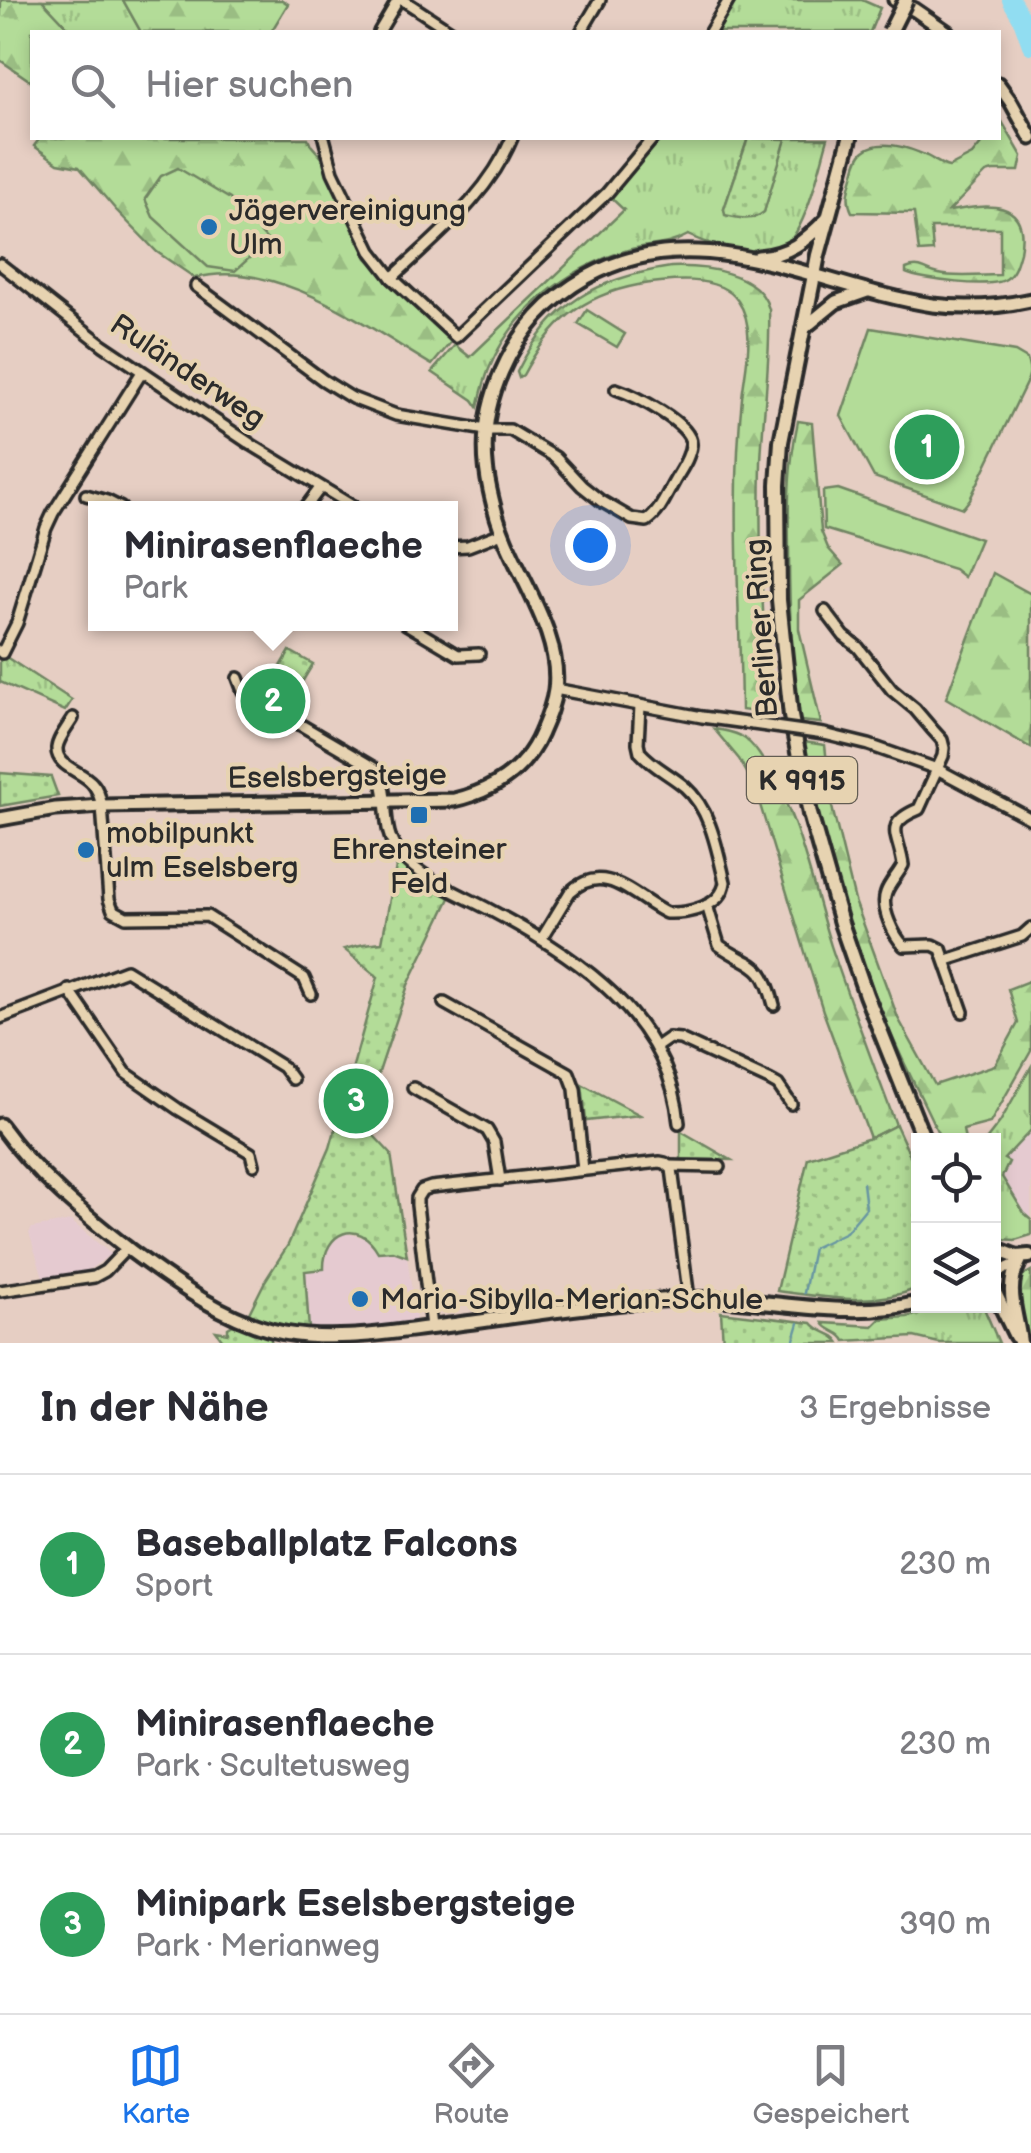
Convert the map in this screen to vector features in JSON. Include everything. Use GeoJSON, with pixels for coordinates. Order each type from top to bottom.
{"type":"FeatureCollection","features":[{"type":"Feature","properties":{"kind":"main road"},"geometry":{"type":"LineString","coordinates":[[891,30],[906,0]]}},
{"type":"Feature","properties":{"kind":"main road","name":"K 9915"},"geometry":{"type":"LineString","coordinates":[[814,274],[849,140]]}},
{"type":"Feature","properties":{"kind":"main road","name":"Berliner Ring"},"geometry":{"type":"LineString","coordinates":[[814,274],[787,404],[778,485],[779,600],[791,716],[810,814],[841,923],[921,1133]]}},
{"type":"Feature","properties":{"kind":"main road"},"geometry":{"type":"LineString","coordinates":[[1001,1251],[1027,1258]]}},
{"type":"Feature","properties":{"kind":"main road"},"geometry":{"type":"LineString","coordinates":[[1020,1343],[1010,1288],[1012,1278],[1027,1258]]}},
{"type":"Feature","properties":{"kind":"main road"},"geometry":{"type":"LineString","coordinates":[[1001,1305],[1020,1343]]}},
{"type":"Feature","properties":{"kind":"street"},"geometry":{"type":"LineString","coordinates":[[380,30],[400,0],[449,30]]}},
{"type":"Feature","properties":{"kind":"street"},"geometry":{"type":"LineString","coordinates":[[582,30],[600,0]]}},
{"type":"Feature","properties":{"kind":"street"},"geometry":{"type":"LineString","coordinates":[[711,30],[729,0]]}},
{"type":"Feature","properties":{"kind":"street"},"geometry":{"type":"LineString","coordinates":[[895,0],[944,30]]}},
{"type":"Feature","properties":{"kind":"street"},"geometry":{"type":"LineString","coordinates":[[1001,89],[1031,138]]}},
{"type":"Feature","properties":{"kind":"street"},"geometry":{"type":"LineString","coordinates":[[325,140],[333,172],[371,251],[392,278],[456,337],[607,193],[651,140]]}},
{"type":"Feature","properties":{"kind":"street"},"geometry":{"type":"LineString","coordinates":[[392,278],[480,193],[511,140]]}},
{"type":"Feature","properties":{"kind":"street"},"geometry":{"type":"LineString","coordinates":[[739,257],[789,251],[808,239],[826,220]]}},
{"type":"Feature","properties":{"kind":"street","name":"Eselsbergsteige"},"geometry":{"type":"LineString","coordinates":[[0,819],[102,806],[454,800],[476,795],[512,773],[537,742],[550,712],[556,672],[545,628],[502,533],[486,470],[486,430],[496,386],[523,332],[546,306],[598,270],[644,256],[692,251],[739,257],[936,305],[976,307],[1028,299]]}},
{"type":"Feature","properties":{"kind":"street","name":"Ruländerweg"},"geometry":{"type":"LineString","coordinates":[[0,264],[142,372],[343,501]]}},
{"type":"Feature","properties":{"kind":"street"},"geometry":{"type":"LineString","coordinates":[[196,286],[352,398],[396,415],[486,430],[503,428],[527,438],[555,457],[592,494],[632,519],[647,522],[688,457],[691,438],[674,421],[616,389]]}},
{"type":"Feature","properties":{"kind":"street"},"geometry":{"type":"LineString","coordinates":[[803,329],[836,302],[870,290]]}},
{"type":"Feature","properties":{"kind":"street"},"geometry":{"type":"LineString","coordinates":[[1,652],[16,623],[53,513],[142,372]]}},
{"type":"Feature","properties":{"kind":"street"},"geometry":{"type":"LineString","coordinates":[[310,501],[320,488]]}},
{"type":"Feature","properties":{"kind":"street"},"geometry":{"type":"LineString","coordinates":[[86,495],[107,501]]}},
{"type":"Feature","properties":{"kind":"street"},"geometry":{"type":"LineString","coordinates":[[458,547],[502,533]]}},
{"type":"Feature","properties":{"kind":"street"},"geometry":{"type":"LineString","coordinates":[[824,611],[892,690],[942,740],[944,748],[919,809],[904,815],[894,828],[903,865],[884,899],[898,940],[904,946],[922,944],[941,949],[963,1012]]}},
{"type":"Feature","properties":{"kind":"street"},"geometry":{"type":"LineString","coordinates":[[417,631],[458,656],[479,654]]}},
{"type":"Feature","properties":{"kind":"street"},"geometry":{"type":"LineString","coordinates":[[238,678],[242,691],[380,774],[389,834],[400,854],[440,884],[542,938],[607,986],[636,1017],[656,1047],[674,1089],[680,1123]]}},
{"type":"Feature","properties":{"kind":"street"},"geometry":{"type":"LineString","coordinates":[[555,689],[869,745],[937,769],[1031,819]]}},
{"type":"Feature","properties":{"kind":"street"},"geometry":{"type":"LineString","coordinates":[[542,938],[573,888],[600,879],[612,881],[666,913],[675,914],[707,905],[724,891],[706,812],[689,790],[640,752],[640,706]]}},
{"type":"Feature","properties":{"kind":"street"},"geometry":{"type":"LineString","coordinates":[[73,718],[57,744],[57,754],[95,786],[102,806],[113,910],[126,917],[207,916],[304,978],[311,994]]}},
{"type":"Feature","properties":{"kind":"street"},"geometry":{"type":"LineString","coordinates":[[707,905],[719,945],[757,966],[766,979],[774,1005]]}},
{"type":"Feature","properties":{"kind":"street"},"geometry":{"type":"LineString","coordinates":[[946,960],[1022,936],[1031,928]]}},
{"type":"Feature","properties":{"kind":"street"},"geometry":{"type":"LineString","coordinates":[[0,1018],[126,970],[283,1067],[292,1079]]}},
{"type":"Feature","properties":{"kind":"street"},"geometry":{"type":"LineString","coordinates":[[70,990],[126,1073],[251,1153],[254,1165]]}},
{"type":"Feature","properties":{"kind":"street"},"geometry":{"type":"LineString","coordinates":[[444,1003],[569,1074],[575,1089],[583,1170]]}},
{"type":"Feature","properties":{"kind":"street"},"geometry":{"type":"LineString","coordinates":[[656,1047],[669,1038],[680,1038],[778,1085],[791,1104]]}},
{"type":"Feature","properties":{"kind":"street"},"geometry":{"type":"LineString","coordinates":[[413,1088],[487,1130],[494,1142],[500,1180]]}},
{"type":"Feature","properties":{"kind":"street"},"geometry":{"type":"LineString","coordinates":[[0,1125],[70,1202],[127,1248],[173,1282],[218,1308],[272,1330],[327,1337],[397,1338],[430,1328],[689,1298],[854,1311],[911,1305]]}},
{"type":"Feature","properties":{"kind":"street"},"geometry":{"type":"LineString","coordinates":[[430,1328],[417,1198],[422,1190],[660,1162],[669,1166],[720,1167]]}},
{"type":"Feature","properties":{"kind":"street"},"geometry":{"type":"LineString","coordinates":[[669,1166],[674,1173],[689,1298]]}},
{"type":"Feature","properties":{"kind":"street"},"geometry":{"type":"LineString","coordinates":[[0,1291],[94,1277],[127,1248]]}},
{"type":"Feature","properties":{"kind":"street"},"geometry":{"type":"LineString","coordinates":[[1001,1271],[1027,1258]]}},
{"type":"Feature","properties":{"kind":"shaded area"},"geometry":{"type":"Polygon","coordinates":[[[1031,1130],[1031,1235],[1015,1240],[1001,1239],[1003,1159],[1031,1130]]]}},
{"type":"Feature","properties":{"kind":"shaded area"},"geometry":{"type":"Polygon","coordinates":[[[71,1221],[111,1254],[86,1272],[43,1277],[29,1233],[32,1228],[71,1221]]]}},
{"type":"Feature","properties":{"kind":"shaded area","name":"Maria-Sibylla-Merian-Schule"},"geometry":{"type":"Polygon","coordinates":[[[346,1233],[368,1239],[378,1252],[393,1251],[407,1256],[417,1327],[309,1330],[305,1271],[324,1269],[329,1244],[346,1233]]]}},
{"type":"Feature","properties":{"kind":"green space"},"geometry":{"type":"Polygon","coordinates":[[[1,0],[42,0],[70,30],[30,30],[30,81],[0,60],[1,0]]]}},
{"type":"Feature","properties":{"kind":"green space"},"geometry":{"type":"Polygon","coordinates":[[[42,0],[123,0],[140,30],[70,30],[42,0]]]}},
{"type":"Feature","properties":{"kind":"green space"},"geometry":{"type":"Polygon","coordinates":[[[123,0],[282,0],[288,4],[272,30],[140,30],[123,0]]]}},
{"type":"Feature","properties":{"kind":"green space"},"geometry":{"type":"Polygon","coordinates":[[[732,0],[862,0],[880,8],[871,30],[715,30],[732,0]]]}},
{"type":"Feature","properties":{"kind":"green space"},"geometry":{"type":"Polygon","coordinates":[[[1001,120],[1022,156],[1019,171],[986,173],[949,211],[990,207],[1012,213],[1022,234],[1014,270],[1006,279],[987,283],[941,281],[906,273],[906,269],[916,267],[945,275],[1000,275],[1000,228],[931,228],[933,251],[919,252],[914,213],[852,212],[849,192],[860,155],[878,145],[895,146],[949,167],[972,155],[984,140],[1001,140],[1001,120]]]}},
{"type":"Feature","properties":{"kind":"green space"},"geometry":{"type":"Polygon","coordinates":[[[38,140],[309,140],[324,160],[367,258],[451,342],[432,365],[349,315],[288,286],[225,274],[195,278],[157,252],[79,167],[58,163],[34,146],[38,140]]]}},
{"type":"Feature","properties":{"kind":"green space"},"geometry":{"type":"Polygon","coordinates":[[[655,140],[747,140],[724,209],[753,218],[764,212],[785,140],[827,140],[804,217],[779,250],[732,249],[688,235],[628,250],[564,280],[527,311],[499,348],[478,407],[432,372],[455,345],[470,357],[624,210],[609,196],[638,166],[655,140]]]}},
{"type":"Feature","properties":{"kind":"green space"},"geometry":{"type":"Polygon","coordinates":[[[747,140],[786,140],[764,212],[745,218],[725,215],[747,140]]]}},
{"type":"Feature","properties":{"kind":"green space","name":"Jägervereinigung Ulm"},"geometry":{"type":"Polygon","coordinates":[[[178,168],[230,199],[268,241],[235,271],[208,267],[153,217],[145,199],[161,176],[178,168]]]}},
{"type":"Feature","properties":{"kind":"green space"},"geometry":{"type":"Polygon","coordinates":[[[671,267],[713,270],[742,279],[763,296],[769,309],[760,525],[772,714],[741,710],[737,476],[748,336],[738,301],[729,292],[706,282],[677,280],[618,290],[569,315],[544,341],[523,375],[519,378],[517,372],[545,328],[579,298],[620,278],[671,267]]]}},
{"type":"Feature","properties":{"kind":"green space"},"geometry":{"type":"Polygon","coordinates":[[[587,310],[625,334],[617,347],[578,324],[587,310]]]}},
{"type":"Feature","properties":{"kind":"green space"},"geometry":{"type":"Polygon","coordinates":[[[871,328],[1015,352],[1027,359],[1028,379],[963,508],[874,477],[841,416],[871,328]]]}},
{"type":"Feature","properties":{"kind":"green space"},"geometry":{"type":"Polygon","coordinates":[[[798,421],[812,423],[821,531],[828,548],[843,565],[799,600],[799,629],[821,723],[800,721],[793,657],[789,502],[798,421]]]}},
{"type":"Feature","properties":{"kind":"green space"},"geometry":{"type":"Polygon","coordinates":[[[838,489],[980,539],[964,577],[954,569],[824,529],[823,491],[838,489]]]}},
{"type":"Feature","properties":{"kind":"green space"},"geometry":{"type":"Polygon","coordinates":[[[993,573],[1031,594],[1031,748],[946,698],[993,573]]]}},
{"type":"Feature","properties":{"kind":"green space"},"geometry":{"type":"Polygon","coordinates":[[[290,651],[313,664],[284,712],[251,690],[254,686],[266,692],[290,651]]]}},
{"type":"Feature","properties":{"kind":"green space"},"geometry":{"type":"Polygon","coordinates":[[[0,653],[72,700],[65,711],[0,682],[0,653]]]}},
{"type":"Feature","properties":{"kind":"green space"},"geometry":{"type":"Polygon","coordinates":[[[714,729],[749,742],[772,775],[794,822],[831,946],[896,1125],[870,1138],[823,1011],[754,785],[714,729]]]}},
{"type":"Feature","properties":{"kind":"green space"},"geometry":{"type":"Polygon","coordinates":[[[804,742],[825,745],[832,807],[855,901],[898,1018],[935,1085],[995,1065],[1018,1023],[1008,989],[1031,980],[1031,1051],[990,1123],[963,1130],[964,1133],[938,1133],[886,1022],[860,953],[819,813],[804,742]]]}},
{"type":"Feature","properties":{"kind":"green space"},"geometry":{"type":"Polygon","coordinates":[[[0,773],[51,777],[58,796],[0,806],[0,773]]]}},
{"type":"Feature","properties":{"kind":"green space"},"geometry":{"type":"Polygon","coordinates":[[[397,861],[451,896],[408,985],[362,1123],[391,1154],[407,1256],[393,1251],[378,1252],[361,1235],[343,1233],[329,1246],[324,1269],[305,1271],[309,1330],[272,1323],[271,1343],[225,1343],[216,1331],[228,1333],[233,1325],[242,1327],[288,1245],[330,1148],[378,977],[344,949],[382,942],[397,861]]]}},
{"type":"Feature","properties":{"kind":"green space"},"geometry":{"type":"Polygon","coordinates":[[[1031,1067],[1031,1130],[1004,1159],[1009,1162],[1002,1177],[1031,1219],[1031,1235],[1015,1240],[1001,1239],[1001,1133],[991,1133],[1031,1067]]]}},
{"type":"Feature","properties":{"kind":"green space"},"geometry":{"type":"Polygon","coordinates":[[[582,1084],[640,1115],[586,1121],[582,1084]]]}},
{"type":"Feature","properties":{"kind":"green space"},"geometry":{"type":"Polygon","coordinates":[[[896,1125],[911,1158],[911,1290],[866,1299],[777,1291],[808,1158],[870,1138],[896,1125]]]}},
{"type":"Feature","properties":{"kind":"green space"},"geometry":{"type":"Polygon","coordinates":[[[681,1131],[731,1160],[681,1159],[681,1131]]]}},
{"type":"Feature","properties":{"kind":"green space"},"geometry":{"type":"Polygon","coordinates":[[[1031,1271],[1029,1343],[1016,1288],[1019,1278],[1031,1271]]]}},
{"type":"Feature","properties":{"kind":"green space"},"geometry":{"type":"Polygon","coordinates":[[[721,1312],[812,1323],[840,1343],[723,1343],[721,1312]]]}},
{"type":"Feature","properties":{"kind":"green space"},"geometry":{"type":"Polygon","coordinates":[[[923,1313],[986,1313],[999,1343],[939,1343],[914,1337],[845,1341],[823,1323],[873,1326],[880,1319],[923,1313]]]}},
{"type":"Feature","properties":{"kind":"waterway"},"geometry":{"type":"LineString","coordinates":[[1011,0],[1031,45]]}},
{"type":"Feature","properties":{"kind":"waterway"},"geometry":{"type":"LineString","coordinates":[[804,1293],[813,1248],[846,1232],[866,1208],[863,1183]]}},
{"type":"Feature","properties":{"kind":"waterway"},"geometry":{"type":"LineString","coordinates":[[793,1343],[799,1323]]}},
{"type":"Feature","properties":{"kind":"place","name":"Jägervereinigung Ulm"},"geometry":{"type":"Point","coordinates":[209,227]}},
{"type":"Feature","properties":{"kind":"place","name":"Baseballplatz Falcons"},"geometry":{"type":"Point","coordinates":[927,447]}},
{"type":"Feature","properties":{"kind":"place","name":"Minirasenflaeche"},"geometry":{"type":"Point","coordinates":[273,701]}},
{"type":"Feature","properties":{"kind":"place","name":"Ehrensteiner Feld"},"geometry":{"type":"Point","coordinates":[419,815]}},
{"type":"Feature","properties":{"kind":"place","name":"mobilpunkt ulm Eselsberg"},"geometry":{"type":"Point","coordinates":[86,850]}},
{"type":"Feature","properties":{"kind":"place","name":"Minipark Eselsbergsteige"},"geometry":{"type":"Point","coordinates":[356,1101]}},
{"type":"Feature","properties":{"kind":"place","name":"Maria-Sibylla-Merian-Schule"},"geometry":{"type":"Point","coordinates":[360,1299]}}]}
